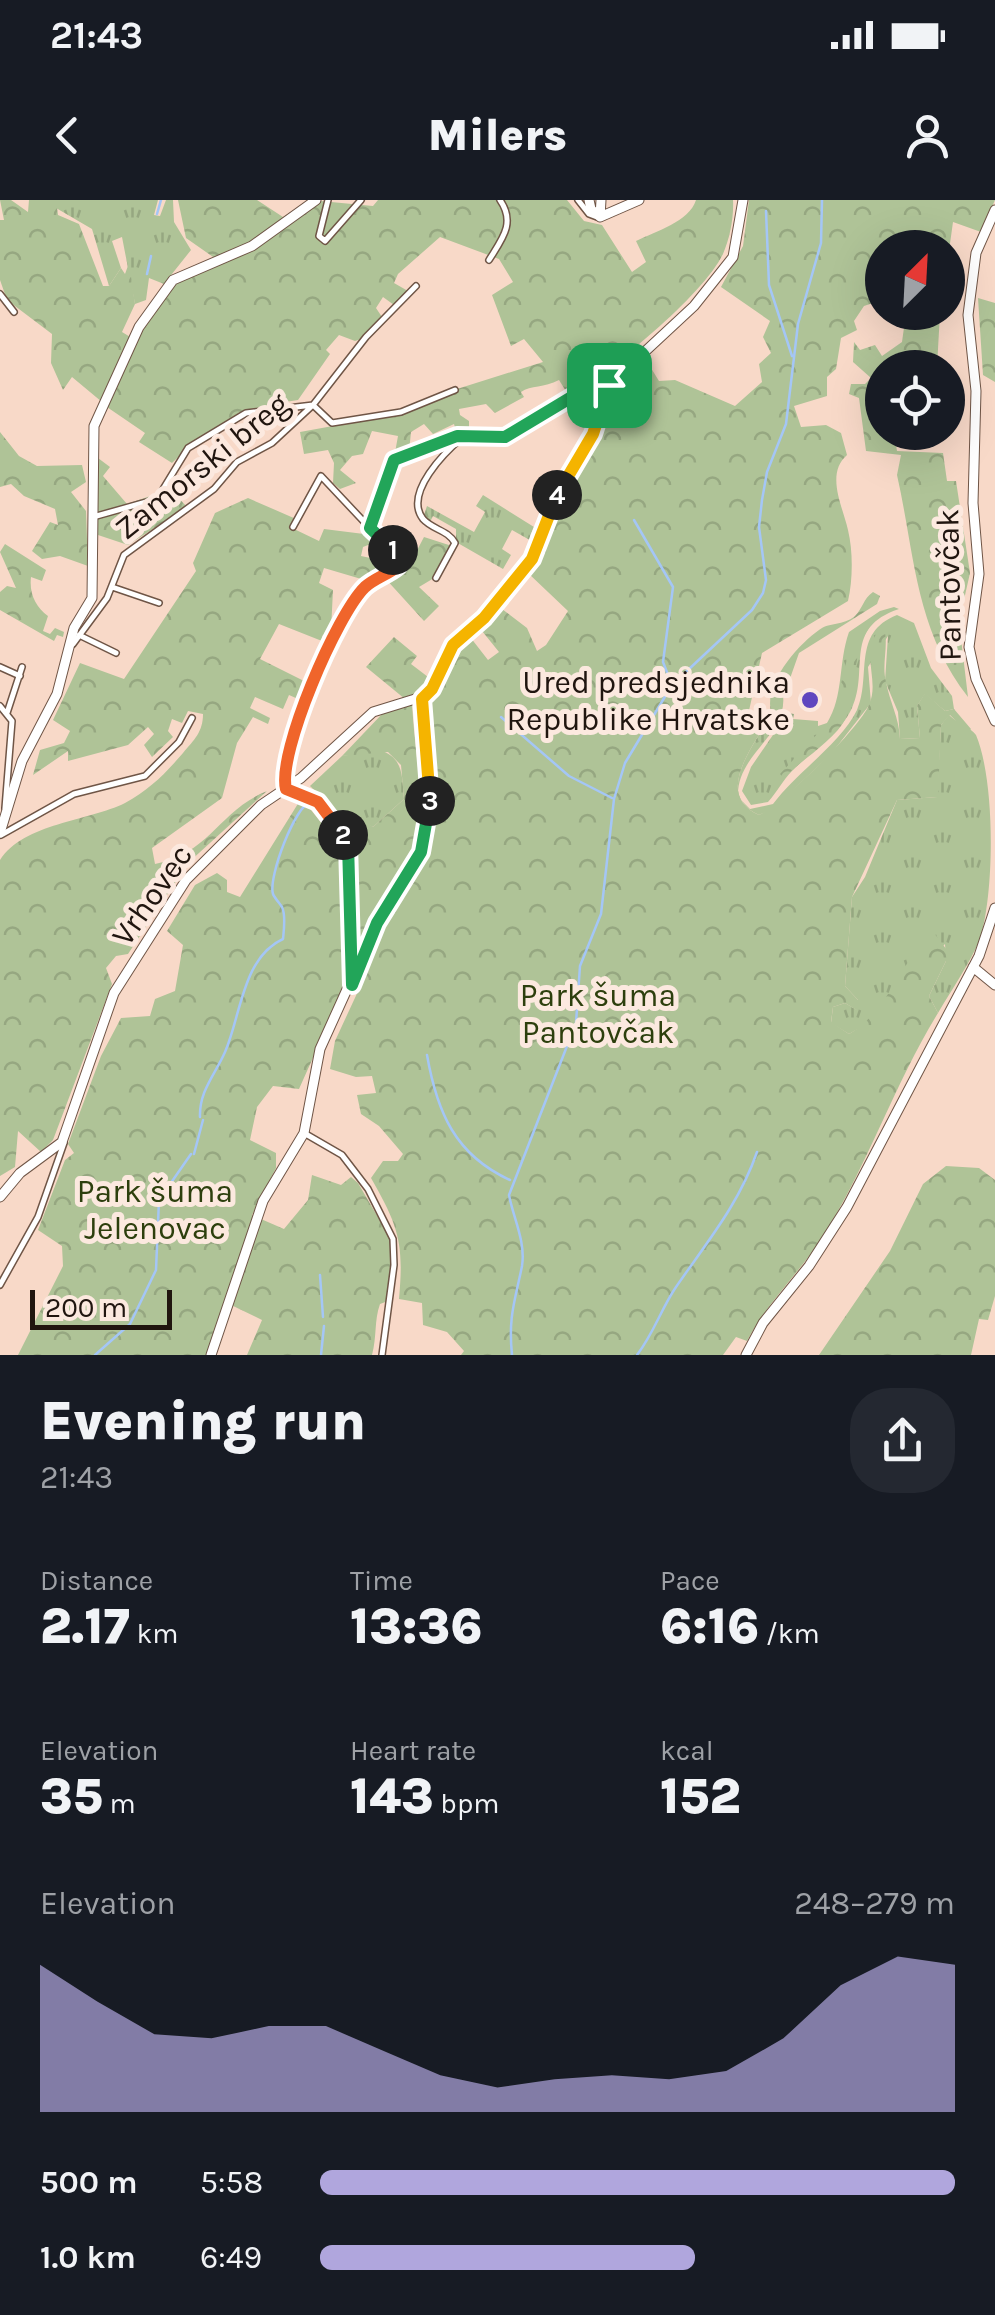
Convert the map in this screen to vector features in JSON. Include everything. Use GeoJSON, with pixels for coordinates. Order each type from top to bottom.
{"type":"FeatureCollection","features":[{"type":"Feature","properties":{"kind":"street"},"geometry":{"type":"LineString","coordinates":[[2,826],[22,761],[58,694],[71,646],[94,588],[90,518],[94,426],[139,327],[173,280],[269,236],[316,200]]}},
{"type":"Feature","properties":{"kind":"street"},"geometry":{"type":"LineString","coordinates":[[328,200],[319,236],[325,241],[331,240],[340,222],[361,200]]}},
{"type":"Feature","properties":{"kind":"street"},"geometry":{"type":"LineString","coordinates":[[489,260],[510,217],[500,200]]}},
{"type":"Feature","properties":{"kind":"street"},"geometry":{"type":"LineString","coordinates":[[578,200],[589,214],[600,217],[640,200]]}},
{"type":"Feature","properties":{"kind":"street"},"geometry":{"type":"LineString","coordinates":[[590,200],[590,208],[600,217]]}},
{"type":"Feature","properties":{"kind":"street"},"geometry":{"type":"LineString","coordinates":[[600,217],[601,200]]}},
{"type":"Feature","properties":{"kind":"street"},"geometry":{"type":"LineString","coordinates":[[211,1355],[262,1201],[304,1133],[320,1049],[377,923],[424,842],[430,796],[422,699],[432,689],[453,645],[484,618],[532,559],[558,492],[593,434],[601,402],[614,379],[694,306],[733,257],[743,200]]}},
{"type":"Feature","properties":{"kind":"street","name":"Pantovčak"},"geometry":{"type":"LineString","coordinates":[[995,210],[976,253],[968,315],[976,391],[972,503],[979,574],[969,647],[976,679],[995,721]]}},
{"type":"Feature","properties":{"kind":"street","name":"Zamorski breg"},"geometry":{"type":"LineString","coordinates":[[71,646],[112,587],[124,555],[214,490],[237,462],[272,443],[313,406],[366,337],[416,286]]}},
{"type":"Feature","properties":{"kind":"street"},"geometry":{"type":"LineString","coordinates":[[0,294],[14,312]]}},
{"type":"Feature","properties":{"kind":"street"},"geometry":{"type":"LineString","coordinates":[[370,528],[394,460],[465,435],[505,437],[590,386],[614,379]]}},
{"type":"Feature","properties":{"kind":"street"},"geometry":{"type":"LineString","coordinates":[[90,518],[157,499],[188,448],[246,412],[313,406],[332,423],[400,412],[456,390]]}},
{"type":"Feature","properties":{"kind":"street"},"geometry":{"type":"LineString","coordinates":[[436,578],[454,543],[423,518],[420,504],[432,469],[465,435]]}},
{"type":"Feature","properties":{"kind":"street"},"geometry":{"type":"LineString","coordinates":[[294,528],[321,476],[395,552],[399,563],[363,590],[317,670],[286,768],[286,789],[318,802],[348,844],[352,985]]}},
{"type":"Feature","properties":{"kind":"street"},"geometry":{"type":"LineString","coordinates":[[112,587],[159,603]]}},
{"type":"Feature","properties":{"kind":"street"},"geometry":{"type":"LineString","coordinates":[[79,635],[116,653]]}},
{"type":"Feature","properties":{"kind":"street"},"geometry":{"type":"LineString","coordinates":[[0,667],[20,676]]}},
{"type":"Feature","properties":{"kind":"street"},"geometry":{"type":"LineString","coordinates":[[7,713],[22,668]]}},
{"type":"Feature","properties":{"kind":"street","name":"Vrhovec"},"geometry":{"type":"LineString","coordinates":[[0,1197],[20,1174],[58,1154],[120,982],[186,880],[261,805],[286,789],[373,712],[422,699]]}},
{"type":"Feature","properties":{"kind":"street"},"geometry":{"type":"LineString","coordinates":[[0,706],[12,721],[2,826]]}},
{"type":"Feature","properties":{"kind":"street"},"geometry":{"type":"LineString","coordinates":[[2,826],[74,794],[144,776],[180,742],[192,718]]}},
{"type":"Feature","properties":{"kind":"street"},"geometry":{"type":"LineString","coordinates":[[746,1355],[762,1323],[809,1266],[848,1207],[973,967],[995,908]]}},
{"type":"Feature","properties":{"kind":"street"},"geometry":{"type":"LineString","coordinates":[[973,967],[995,985]]}},
{"type":"Feature","properties":{"kind":"street"},"geometry":{"type":"LineString","coordinates":[[304,1133],[342,1154],[368,1189],[394,1239],[382,1355]]}},
{"type":"Feature","properties":{"kind":"street"},"geometry":{"type":"LineString","coordinates":[[0,1286],[32,1230],[58,1154]]}},
{"type":"Feature","properties":{"kind":"green space"},"geometry":{"type":"Polygon","coordinates":[[[0,200],[11,200],[28,212],[29,200],[56,200],[58,215],[79,224],[103,286],[109,286],[121,268],[125,274],[129,263],[135,304],[122,332],[132,338],[102,402],[72,377],[63,390],[51,363],[52,334],[7,300],[0,280],[0,220],[4,220],[0,200]]]}},
{"type":"Feature","properties":{"kind":"green space"},"geometry":{"type":"Polygon","coordinates":[[[56,200],[158,200],[154,215],[160,216],[166,200],[173,200],[174,222],[191,250],[164,284],[149,278],[146,300],[135,304],[122,237],[112,241],[121,268],[109,286],[92,229],[56,208],[56,200]]]}},
{"type":"Feature","properties":{"kind":"green space"},"geometry":{"type":"Polygon","coordinates":[[[178,200],[257,200],[283,217],[310,200],[373,206],[378,200],[567,200],[584,221],[602,225],[632,272],[646,262],[636,241],[679,220],[696,200],[733,200],[733,207],[723,254],[696,291],[654,332],[587,384],[569,396],[559,380],[529,388],[521,392],[524,397],[495,413],[486,404],[459,409],[460,415],[469,421],[469,433],[457,435],[454,424],[433,434],[424,424],[411,432],[409,452],[394,458],[398,436],[372,431],[363,454],[352,456],[340,470],[356,483],[340,489],[333,483],[334,463],[328,450],[304,454],[300,432],[404,413],[457,389],[543,362],[524,339],[511,346],[492,295],[513,282],[499,259],[440,237],[398,274],[394,283],[408,291],[394,305],[383,297],[376,308],[382,317],[364,338],[355,341],[339,335],[298,400],[230,421],[172,463],[139,442],[145,433],[104,405],[142,325],[173,284],[216,259],[186,238],[178,200]]]}},
{"type":"Feature","properties":{"kind":"green space","name":"Park šuma Pantovčak"},"geometry":{"type":"Polygon","coordinates":[[[749,200],[995,200],[981,232],[953,222],[952,230],[865,230],[865,306],[854,321],[857,330],[841,338],[836,369],[827,377],[827,396],[794,406],[801,427],[826,425],[841,433],[847,455],[836,481],[851,547],[848,601],[762,653],[748,715],[769,718],[746,757],[738,783],[739,796],[759,815],[836,748],[869,705],[873,685],[870,656],[875,635],[883,624],[885,675],[900,739],[920,738],[917,706],[925,693],[945,711],[954,709],[971,729],[968,733],[950,715],[941,725],[938,797],[897,800],[852,897],[845,986],[858,1000],[858,1011],[845,1003],[833,1007],[831,1022],[849,1034],[862,1025],[884,1000],[931,929],[953,958],[946,961],[929,996],[938,1013],[843,1202],[819,1243],[747,1341],[736,1337],[723,1355],[461,1355],[464,1351],[447,1332],[423,1325],[422,1303],[399,1299],[401,1263],[397,1236],[371,1178],[383,1161],[398,1161],[403,1154],[379,1126],[361,1114],[357,1095],[376,1093],[372,1076],[356,1077],[330,1069],[335,1041],[360,987],[355,849],[342,817],[361,818],[373,827],[404,799],[401,765],[388,752],[342,756],[383,713],[412,702],[420,800],[409,861],[413,866],[432,811],[426,700],[467,633],[488,660],[499,652],[478,626],[498,606],[527,628],[537,651],[546,645],[568,611],[528,573],[543,552],[561,493],[583,453],[601,433],[615,392],[646,360],[659,381],[675,380],[735,406],[762,382],[759,364],[771,353],[763,337],[770,321],[721,287],[743,246],[749,200]]]}},
{"type":"Feature","properties":{"kind":"green space"},"geometry":{"type":"Polygon","coordinates":[[[978,298],[995,303],[995,382],[983,375],[978,298]]]}},
{"type":"Feature","properties":{"kind":"green space"},"geometry":{"type":"Polygon","coordinates":[[[904,330],[939,330],[938,350],[891,350],[902,342],[904,330]]]}},
{"type":"Feature","properties":{"kind":"green space"},"geometry":{"type":"Polygon","coordinates":[[[854,342],[860,350],[875,345],[878,350],[865,350],[865,373],[853,362],[854,342]]]}},
{"type":"Feature","properties":{"kind":"green space"},"geometry":{"type":"Polygon","coordinates":[[[851,384],[865,384],[865,443],[859,398],[849,394],[851,384]]]}},
{"type":"Feature","properties":{"kind":"green space"},"geometry":{"type":"Polygon","coordinates":[[[0,432],[19,456],[37,466],[82,465],[86,482],[71,492],[86,511],[88,566],[60,556],[42,559],[32,551],[50,522],[58,525],[55,509],[24,496],[11,484],[0,487],[0,432]]]}},
{"type":"Feature","properties":{"kind":"green space"},"geometry":{"type":"Polygon","coordinates":[[[866,451],[943,453],[947,481],[956,481],[970,573],[959,622],[968,697],[937,645],[919,590],[897,475],[901,455],[866,451]]]}},
{"type":"Feature","properties":{"kind":"green space"},"geometry":{"type":"Polygon","coordinates":[[[94,455],[110,467],[103,476],[127,504],[159,493],[166,498],[172,491],[187,507],[128,545],[92,533],[94,455]]]}},
{"type":"Feature","properties":{"kind":"green space"},"geometry":{"type":"Polygon","coordinates":[[[483,495],[534,527],[530,536],[535,543],[512,530],[502,549],[511,555],[503,569],[456,542],[456,529],[433,516],[430,522],[424,515],[427,506],[474,532],[485,512],[476,506],[483,495]]]}},
{"type":"Feature","properties":{"kind":"green space"},"geometry":{"type":"Polygon","coordinates":[[[248,498],[296,519],[292,528],[319,541],[324,529],[364,534],[368,528],[381,540],[363,547],[361,556],[380,560],[391,570],[368,581],[324,568],[319,583],[333,590],[331,630],[322,636],[327,643],[279,624],[260,659],[308,683],[305,702],[289,695],[283,709],[255,697],[250,708],[270,718],[268,724],[253,717],[237,743],[222,798],[152,848],[155,864],[190,850],[250,799],[267,791],[188,863],[128,954],[116,956],[106,968],[112,984],[53,1140],[41,1152],[18,1131],[15,1167],[0,1176],[0,860],[11,848],[41,830],[110,809],[142,793],[194,740],[203,714],[188,711],[182,723],[172,719],[168,731],[173,737],[152,757],[144,745],[154,734],[148,727],[128,745],[68,761],[68,751],[33,775],[40,750],[64,743],[70,731],[53,720],[80,663],[124,679],[196,571],[193,563],[215,513],[248,498]]]}},
{"type":"Feature","properties":{"kind":"green space"},"geometry":{"type":"Polygon","coordinates":[[[424,537],[452,546],[434,578],[419,587],[439,606],[424,621],[384,577],[412,560],[424,537]]]}},
{"type":"Feature","properties":{"kind":"green space"},"geometry":{"type":"Polygon","coordinates":[[[5,544],[46,570],[42,581],[31,577],[32,594],[48,616],[43,631],[50,634],[55,628],[64,632],[63,637],[57,635],[54,641],[0,610],[0,592],[7,586],[16,588],[0,552],[5,544]]]}},
{"type":"Feature","properties":{"kind":"green space"},"geometry":{"type":"Polygon","coordinates":[[[873,592],[880,596],[877,604],[799,653],[775,721],[771,697],[790,658],[819,630],[855,616],[873,592]]]}},
{"type":"Feature","properties":{"kind":"green space"},"geometry":{"type":"Polygon","coordinates":[[[899,609],[881,617],[864,638],[857,693],[847,718],[792,771],[768,802],[751,805],[742,791],[751,767],[788,713],[794,714],[793,719],[818,721],[818,726],[827,723],[836,702],[849,632],[880,611],[899,609]]]}},
{"type":"Feature","properties":{"kind":"green space"},"geometry":{"type":"Polygon","coordinates":[[[897,615],[914,623],[931,668],[952,696],[954,709],[945,711],[925,694],[917,706],[920,738],[900,739],[898,712],[885,681],[888,636],[868,667],[871,703],[831,754],[773,809],[759,815],[750,809],[773,804],[830,746],[857,710],[865,656],[873,633],[897,615]]]}},
{"type":"Feature","properties":{"kind":"green space"},"geometry":{"type":"Polygon","coordinates":[[[878,616],[861,643],[855,690],[846,718],[826,742],[784,778],[780,774],[833,717],[853,634],[878,616]]]}},
{"type":"Feature","properties":{"kind":"green space"},"geometry":{"type":"Polygon","coordinates":[[[394,637],[417,656],[411,664],[432,680],[423,695],[405,699],[366,667],[394,637]]]}},
{"type":"Feature","properties":{"kind":"green space"},"geometry":{"type":"Polygon","coordinates":[[[783,695],[778,722],[745,769],[739,791],[746,757],[769,718],[775,721],[783,695]]]}},
{"type":"Feature","properties":{"kind":"green space"},"geometry":{"type":"Polygon","coordinates":[[[949,715],[976,735],[987,779],[990,865],[980,939],[938,1013],[929,996],[946,961],[945,944],[870,1022],[849,1034],[831,1023],[833,1007],[845,1003],[857,1010],[858,1000],[845,986],[852,897],[865,877],[897,800],[937,797],[941,725],[949,715]]]}},
{"type":"Feature","properties":{"kind":"green space"},"geometry":{"type":"Polygon","coordinates":[[[378,750],[397,762],[404,799],[373,827],[350,815],[342,817],[310,786],[342,756],[378,750]]]}},
{"type":"Feature","properties":{"kind":"green space","name":"Park šuma Jelenovac"},"geometry":{"type":"Polygon","coordinates":[[[299,802],[307,805],[339,845],[342,993],[299,1089],[273,1086],[257,1107],[250,1140],[276,1153],[276,1168],[252,1215],[284,1229],[308,1200],[312,1175],[341,1185],[351,1177],[358,1183],[393,1243],[388,1301],[380,1304],[372,1355],[247,1355],[262,1320],[229,1304],[207,1355],[18,1355],[63,1266],[62,1246],[38,1230],[65,1160],[74,1153],[68,1144],[101,1056],[121,1018],[150,1016],[155,999],[175,991],[183,945],[167,931],[195,885],[217,873],[227,880],[227,892],[240,897],[299,802]]]}},
{"type":"Feature","properties":{"kind":"green space"},"geometry":{"type":"Polygon","coordinates":[[[946,1166],[979,1168],[995,1180],[995,1296],[988,1320],[979,1319],[971,1355],[819,1355],[890,1251],[923,1184],[946,1166]]]}},
{"type":"Feature","properties":{"kind":"waterway"},"geometry":{"type":"LineString","coordinates":[[157,214],[161,200]]}},
{"type":"Feature","properties":{"kind":"waterway"},"geometry":{"type":"LineString","coordinates":[[512,1355],[512,1319],[523,1257],[509,1195],[576,1023],[580,966],[601,914],[614,799],[625,763],[672,685],[752,610],[763,593],[766,580],[759,527],[762,500],[767,472],[786,424],[798,324],[821,243],[822,200]]}},
{"type":"Feature","properties":{"kind":"waterway"},"geometry":{"type":"LineString","coordinates":[[766,211],[769,285],[792,356]]}},
{"type":"Feature","properties":{"kind":"waterway"},"geometry":{"type":"LineString","coordinates":[[147,274],[151,256]]}},
{"type":"Feature","properties":{"kind":"waterway"},"geometry":{"type":"LineString","coordinates":[[634,520],[673,587],[663,662],[672,685]]}},
{"type":"Feature","properties":{"kind":"waterway"},"geometry":{"type":"LineString","coordinates":[[501,717],[569,776],[612,798]]}},
{"type":"Feature","properties":{"kind":"waterway"},"geometry":{"type":"LineString","coordinates":[[200,1117],[205,1091],[225,1052],[251,974],[269,948],[283,939],[283,910],[273,894],[275,873],[291,828],[311,801]]}},
{"type":"Feature","properties":{"kind":"waterway"},"geometry":{"type":"LineString","coordinates":[[427,1055],[436,1095],[452,1130],[475,1158],[510,1180]]}},
{"type":"Feature","properties":{"kind":"waterway"},"geometry":{"type":"LineString","coordinates":[[194,1154],[203,1120]]}},
{"type":"Feature","properties":{"kind":"waterway"},"geometry":{"type":"LineString","coordinates":[[637,1355],[671,1295],[732,1206],[757,1152]]}},
{"type":"Feature","properties":{"kind":"waterway"},"geometry":{"type":"LineString","coordinates":[[95,1355],[130,1324],[156,1270],[159,1200],[191,1154]]}},
{"type":"Feature","properties":{"kind":"waterway"},"geometry":{"type":"LineString","coordinates":[[320,1275],[323,1317]]}},
{"type":"Feature","properties":{"kind":"waterway"},"geometry":{"type":"LineString","coordinates":[[321,1355],[324,1326]]}},
{"type":"Feature","properties":{"kind":"place","name":"Ured predsjednika Republike Hrvatske"},"geometry":{"type":"Point","coordinates":[810,700]}},
{"type":"Feature","properties":{"kind":"route"},"geometry":{"type":"LineString","coordinates":[[614,379],[609,385],[594,430],[561,486],[532,559],[484,618],[453,645],[440,665],[432,689],[422,699],[430,796],[424,842],[377,923],[352,985],[348,844],[318,802],[304,793],[286,789],[284,778],[309,689],[344,617],[367,585],[399,563],[395,552],[370,528],[389,468],[397,458],[457,436],[505,437],[590,386],[614,379]]}}]}
